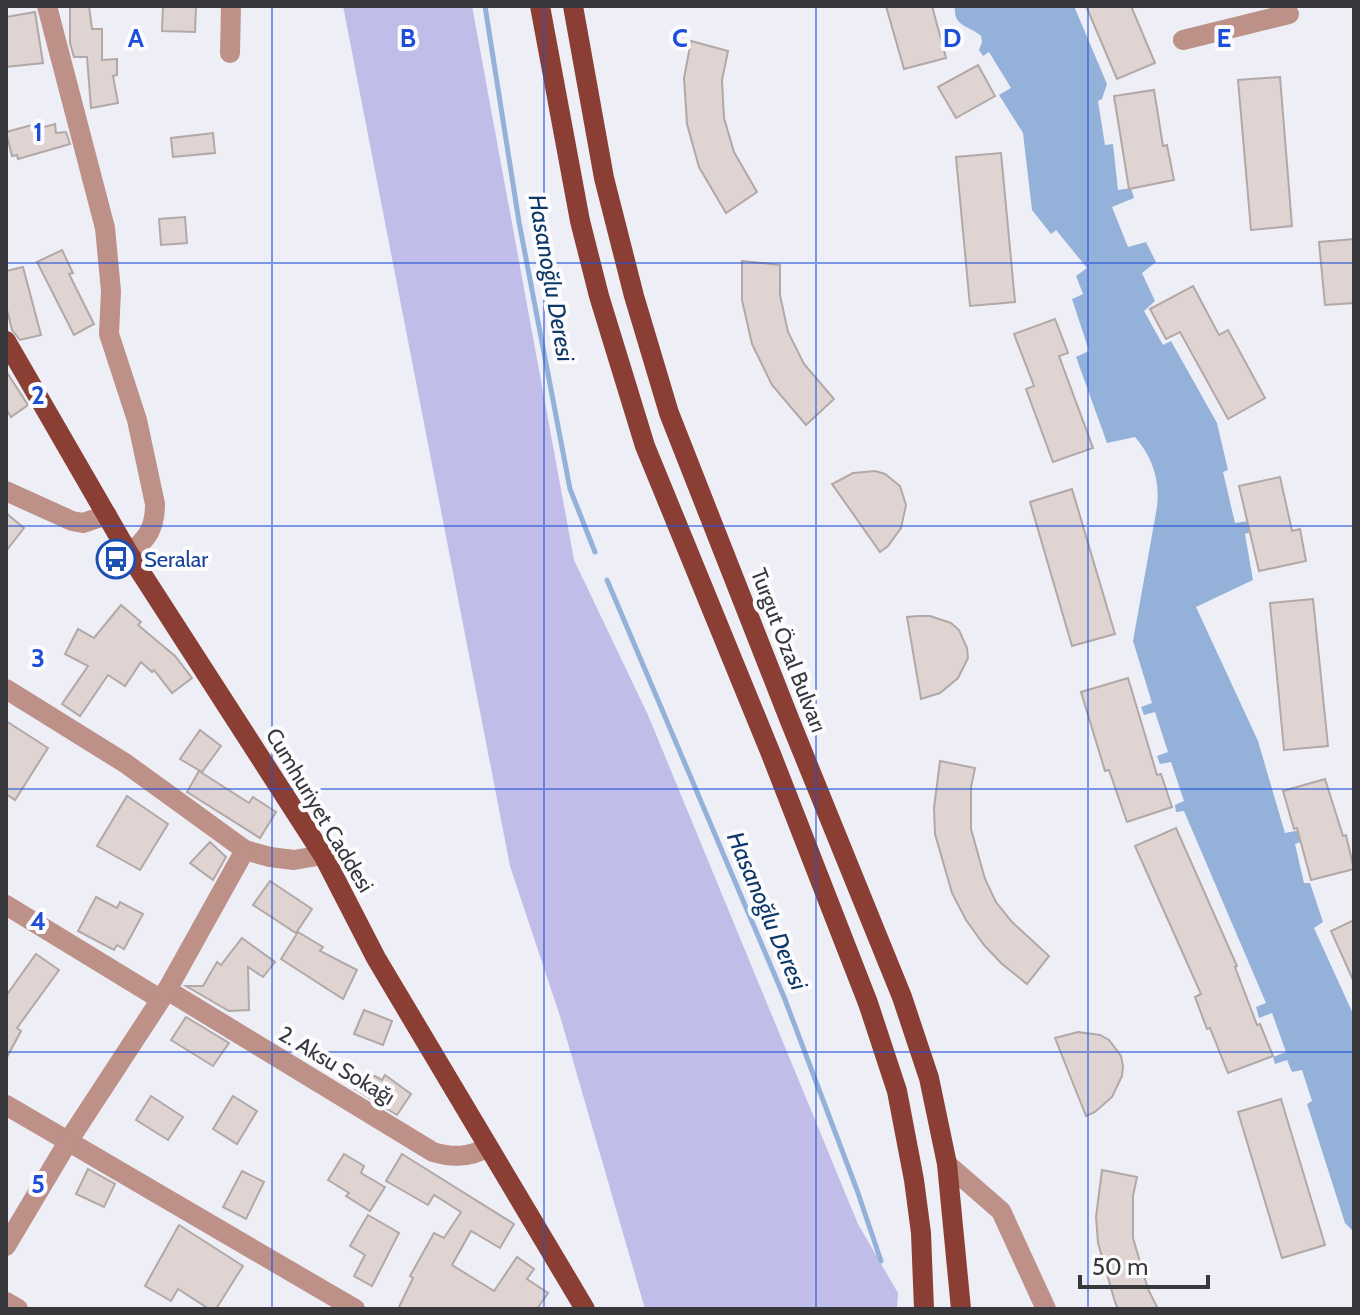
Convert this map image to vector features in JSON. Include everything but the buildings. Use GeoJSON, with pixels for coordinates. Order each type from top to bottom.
{"type":"FeatureCollection","features":[{"type":"Feature","properties":{"kind":"main road"},"geometry":{"type":"LineString","coordinates":[[540,6],[580,221],[599,296],[645,446],[771,754],[868,1003],[897,1091],[919,1219],[924,1309]]}},
{"type":"Feature","properties":{"kind":"main road","name":"Turgut Özal Bulvarı"},"geometry":{"type":"LineString","coordinates":[[573,6],[604,178],[634,296],[669,413],[902,997],[929,1078],[947,1164],[961,1309]]}},
{"type":"Feature","properties":{"kind":"main road","name":"Cumhuriyet Caddesi"},"geometry":{"type":"LineString","coordinates":[[6,341],[129,554],[323,855],[376,958],[585,1309]]}},
{"type":"Feature","properties":{"kind":"street"},"geometry":{"type":"LineString","coordinates":[[47,6],[105,228],[111,291],[109,334],[137,420],[155,504],[150,533],[129,554]]}},
{"type":"Feature","properties":{"kind":"street"},"geometry":{"type":"LineString","coordinates":[[230,53],[231,6]]}},
{"type":"Feature","properties":{"kind":"street"},"geometry":{"type":"LineString","coordinates":[[1183,40],[1289,14]]}},
{"type":"Feature","properties":{"kind":"street"},"geometry":{"type":"LineString","coordinates":[[6,491],[72,521],[83,523],[107,515]]}},
{"type":"Feature","properties":{"kind":"street"},"geometry":{"type":"LineString","coordinates":[[6,689],[125,763],[245,850],[294,860],[323,855]]}},
{"type":"Feature","properties":{"kind":"street"},"geometry":{"type":"LineString","coordinates":[[6,1246],[69,1140],[164,995],[245,850]]}},
{"type":"Feature","properties":{"kind":"street","name":"2. Aksu Sokağı"},"geometry":{"type":"LineString","coordinates":[[6,905],[433,1152],[449,1157],[487,1148]]}},
{"type":"Feature","properties":{"kind":"street"},"geometry":{"type":"LineString","coordinates":[[6,1105],[355,1309]]}},
{"type":"Feature","properties":{"kind":"street"},"geometry":{"type":"LineString","coordinates":[[947,1164],[1001,1211],[1046,1309]]}},
{"type":"Feature","properties":{"kind":"street"},"geometry":{"type":"LineString","coordinates":[[6,1302],[18,1309]]}},
{"type":"Feature","properties":{"kind":"shaded area"},"geometry":{"type":"Polygon","coordinates":[[[343,6],[472,6],[574,560],[648,715],[858,1224],[898,1293],[897,1309],[645,1309],[560,1016],[510,866],[343,6]]]}},
{"type":"Feature","properties":{"kind":"shaded area"},"geometry":{"type":"Polygon","coordinates":[[[955,6],[1074,6],[1107,84],[1102,99],[1098,101],[1105,145],[1113,144],[1118,190],[1131,188],[1134,198],[1112,207],[1128,247],[1146,242],[1156,262],[1142,273],[1155,301],[1144,311],[1163,345],[1171,341],[1217,423],[1228,470],[1223,472],[1235,523],[1254,520],[1257,530],[1245,534],[1253,580],[1196,607],[1258,741],[1285,833],[1305,829],[1307,840],[1295,844],[1304,883],[1310,883],[1323,922],[1314,928],[1354,1016],[1354,1232],[1345,1223],[1307,1104],[1312,1101],[1302,1070],[1292,1072],[1287,1060],[1275,1064],[1273,1057],[1286,1052],[1272,1013],[1259,1018],[1256,1007],[1266,1003],[1184,811],[1176,812],[1175,805],[1184,801],[1171,762],[1160,764],[1157,756],[1168,752],[1155,712],[1144,715],[1141,707],[1152,703],[1133,641],[1157,507],[1154,470],[1135,437],[1107,443],[1076,357],[1089,351],[1072,299],[1083,294],[1076,276],[1087,268],[1056,230],[1051,234],[1032,210],[1023,133],[999,95],[1011,88],[989,52],[983,56],[979,50],[981,36],[956,18],[955,6]]]}},
{"type":"Feature","properties":{"kind":"waterway","name":"Hasanoğlu Deresi"},"geometry":{"type":"LineString","coordinates":[[485,6],[519,222],[570,489],[595,552]]}},
{"type":"Feature","properties":{"kind":"waterway","name":"Hasanoğlu Deresi"},"geometry":{"type":"LineString","coordinates":[[607,580],[784,997],[881,1261]]}},
{"type":"Feature","properties":{"kind":"place","name":"Seralar"},"geometry":{"type":"Point","coordinates":[116,559]}}]}
